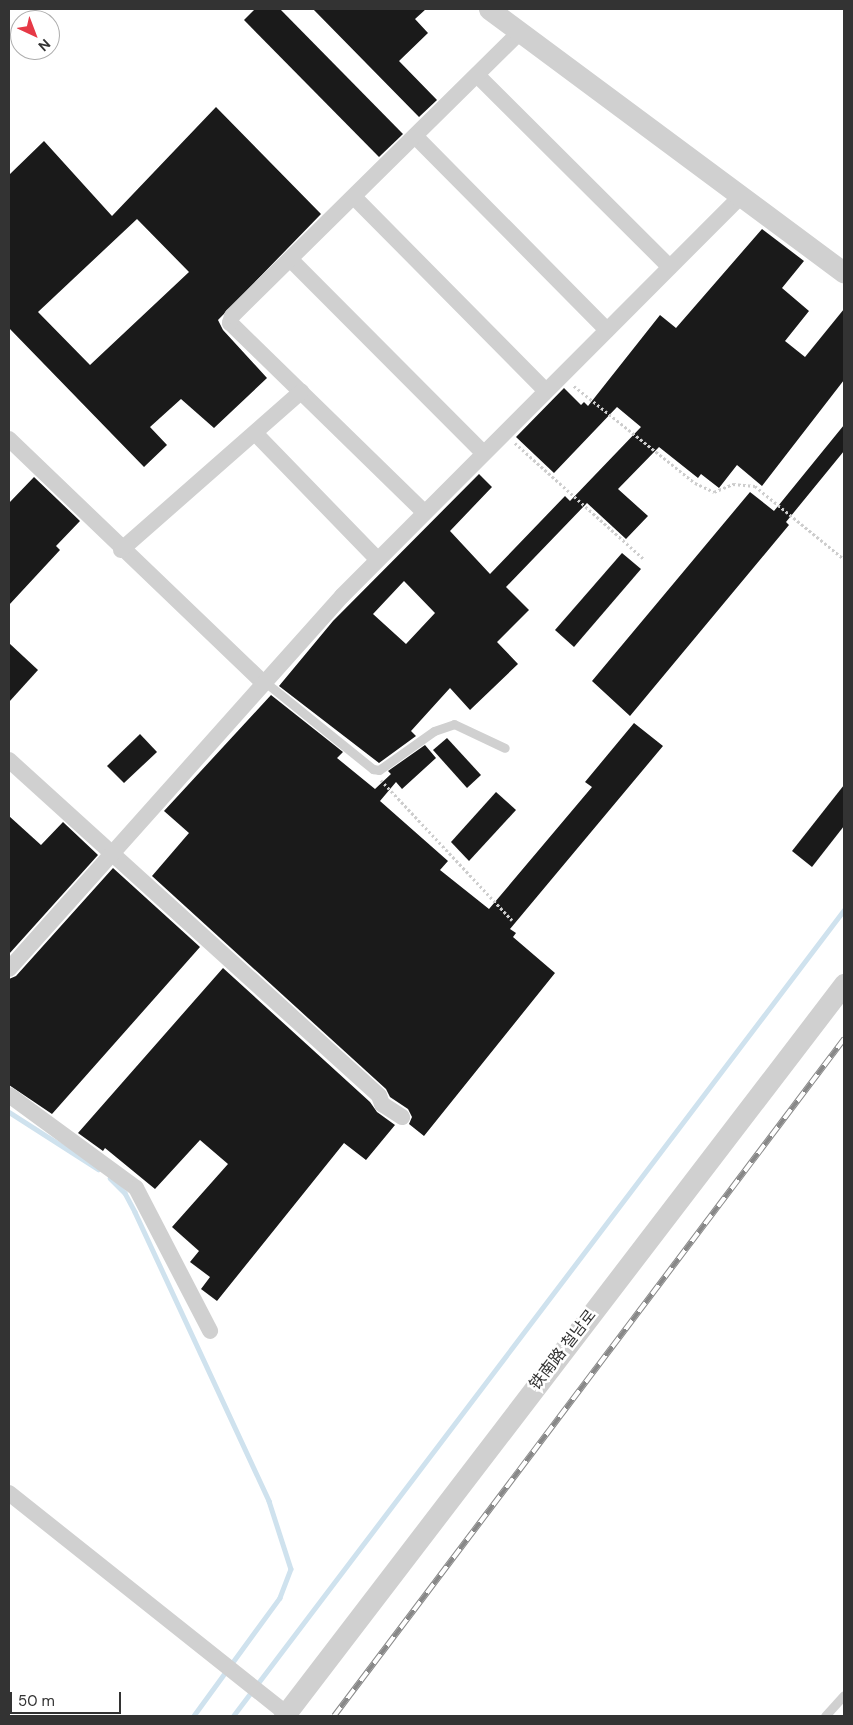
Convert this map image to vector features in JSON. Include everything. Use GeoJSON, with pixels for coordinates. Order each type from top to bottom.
{"type":"FeatureCollection","features":[{"type":"Feature","properties":{"kind":"street"},"geometry":{"type":"LineString","coordinates":[[488,9],[742,195],[844,273]]}},
{"type":"Feature","properties":{"kind":"street"},"geometry":{"type":"LineString","coordinates":[[424,512],[230,323],[232,316],[292,260],[520,32]]}},
{"type":"Feature","properties":{"kind":"street"},"geometry":{"type":"LineString","coordinates":[[477,75],[670,267]]}},
{"type":"Feature","properties":{"kind":"street"},"geometry":{"type":"LineString","coordinates":[[415,136],[607,330]]}},
{"type":"Feature","properties":{"kind":"street"},"geometry":{"type":"LineString","coordinates":[[9,969],[376,559],[742,195]]}},
{"type":"Feature","properties":{"kind":"street"},"geometry":{"type":"LineString","coordinates":[[354,197],[546,391]]}},
{"type":"Feature","properties":{"kind":"street"},"geometry":{"type":"LineString","coordinates":[[292,260],[484,453]]}},
{"type":"Feature","properties":{"kind":"street"},"geometry":{"type":"LineString","coordinates":[[121,550],[301,392]]}},
{"type":"Feature","properties":{"kind":"street"},"geometry":{"type":"LineString","coordinates":[[255,433],[376,559]]}},
{"type":"Feature","properties":{"kind":"street"},"geometry":{"type":"LineString","coordinates":[[9,439],[121,550],[264,683]]}},
{"type":"Feature","properties":{"kind":"street"},"geometry":{"type":"LineString","coordinates":[[9,760],[379,1096],[382,1104],[402,1117]]}},
{"type":"Feature","properties":{"kind":"street","name":"铁南路 철남로"},"geometry":{"type":"LineString","coordinates":[[285,1715],[844,984]]}},
{"type":"Feature","properties":{"kind":"street"},"geometry":{"type":"LineString","coordinates":[[9,1095],[136,1188],[210,1331]]}},
{"type":"Feature","properties":{"kind":"street"},"geometry":{"type":"LineString","coordinates":[[9,1493],[256,1689],[285,1715]]}},
{"type":"Feature","properties":{"kind":"lane"},"geometry":{"type":"LineString","coordinates":[[264,683],[374,769],[379,770],[434,731],[454,724],[505,748]]}},
{"type":"Feature","properties":{"kind":"lane"},"geometry":{"type":"LineString","coordinates":[[826,1716],[844,1695]]}},
{"type":"Feature","properties":{"kind":"path"},"geometry":{"type":"LineString","coordinates":[[561,376],[695,483],[714,492],[733,484],[755,486],[844,559]]}},
{"type":"Feature","properties":{"kind":"path"},"geometry":{"type":"LineString","coordinates":[[504,433],[644,559]]}},
{"type":"Feature","properties":{"kind":"path"},"geometry":{"type":"LineString","coordinates":[[374,769],[512,920]]}},
{"type":"Feature","properties":{"kind":"building"},"geometry":{"type":"Polygon","coordinates":[[[255,9],[280,9],[403,134],[379,157],[244,20],[255,9]]]}},
{"type":"Feature","properties":{"kind":"building"},"geometry":{"type":"Polygon","coordinates":[[[313,9],[426,9],[415,19],[428,33],[399,61],[437,100],[419,117],[313,9]]]}},
{"type":"Feature","properties":{"kind":"building"},"geometry":{"type":"Polygon","coordinates":[[[216,107],[321,214],[218,320],[223,330],[267,378],[214,428],[181,399],[150,427],[167,445],[144,467],[9,328],[9,175],[44,141],[112,216],[216,107]],[[137,219],[38,312],[90,365],[189,272],[137,219]]]}},
{"type":"Feature","properties":{"kind":"building"},"geometry":{"type":"Polygon","coordinates":[[[762,229],[804,261],[782,288],[809,311],[785,341],[805,357],[844,309],[844,380],[762,486],[737,465],[719,488],[701,474],[698,478],[659,447],[618,489],[648,516],[626,539],[587,503],[506,587],[529,610],[497,642],[518,664],[470,710],[450,688],[411,731],[416,736],[379,763],[279,686],[333,621],[479,474],[492,487],[450,531],[490,574],[565,496],[570,501],[641,427],[617,407],[554,473],[516,437],[564,388],[581,405],[584,402],[588,406],[660,315],[676,328],[762,229]],[[404,581],[373,614],[406,644],[435,613],[404,581]]]}},
{"type":"Feature","properties":{"kind":"building"},"geometry":{"type":"Polygon","coordinates":[[[844,425],[844,451],[786,522],[789,525],[630,716],[592,681],[750,492],[774,511],[844,425]]]}},
{"type":"Feature","properties":{"kind":"building"},"geometry":{"type":"Polygon","coordinates":[[[34,477],[80,521],[56,546],[60,550],[9,605],[9,503],[34,477]]]}},
{"type":"Feature","properties":{"kind":"building"},"geometry":{"type":"Polygon","coordinates":[[[622,553],[641,569],[574,647],[555,630],[622,553]]]}},
{"type":"Feature","properties":{"kind":"building"},"geometry":{"type":"Polygon","coordinates":[[[9,643],[38,670],[9,702],[9,643]]]}},
{"type":"Feature","properties":{"kind":"building"},"geometry":{"type":"Polygon","coordinates":[[[271,695],[343,752],[337,758],[375,789],[391,774],[388,771],[425,745],[436,758],[402,789],[396,782],[380,801],[448,861],[440,870],[489,909],[592,787],[585,782],[634,723],[663,746],[510,929],[516,933],[513,937],[555,973],[424,1136],[409,1124],[412,1117],[408,1109],[390,1097],[386,1089],[152,876],[189,833],[164,811],[271,695]]]}},
{"type":"Feature","properties":{"kind":"building"},"geometry":{"type":"Polygon","coordinates":[[[140,734],[157,752],[124,783],[107,766],[140,734]]]}},
{"type":"Feature","properties":{"kind":"building"},"geometry":{"type":"Polygon","coordinates":[[[447,738],[481,775],[467,788],[433,750],[447,738]]]}},
{"type":"Feature","properties":{"kind":"building"},"geometry":{"type":"Polygon","coordinates":[[[844,785],[844,826],[812,867],[792,851],[844,785]]]}},
{"type":"Feature","properties":{"kind":"building"},"geometry":{"type":"Polygon","coordinates":[[[496,792],[516,810],[469,861],[451,842],[496,792]]]}},
{"type":"Feature","properties":{"kind":"building"},"geometry":{"type":"Polygon","coordinates":[[[9,816],[41,845],[63,822],[98,855],[9,954],[9,816]]]}},
{"type":"Feature","properties":{"kind":"building"},"geometry":{"type":"Polygon","coordinates":[[[113,868],[200,947],[52,1114],[9,1085],[9,979],[16,976],[113,868]]]}},
{"type":"Feature","properties":{"kind":"building"},"geometry":{"type":"Polygon","coordinates":[[[223,968],[370,1102],[377,1112],[395,1125],[366,1160],[344,1143],[217,1301],[201,1289],[210,1277],[190,1262],[199,1251],[172,1227],[228,1164],[200,1140],[155,1189],[105,1148],[103,1151],[78,1133],[223,968]]]}},
{"type":"Feature","properties":{"kind":"waterway"},"geometry":{"type":"LineString","coordinates":[[233,1716],[844,910]]}},
{"type":"Feature","properties":{"kind":"waterway"},"geometry":{"type":"LineString","coordinates":[[9,1112],[98,1169]]}},
{"type":"Feature","properties":{"kind":"waterway"},"geometry":{"type":"LineString","coordinates":[[110,1178],[125,1193],[135,1212],[269,1501],[291,1569],[280,1598],[194,1716]]}},
{"type":"Feature","properties":{"kind":"railway"},"geometry":{"type":"LineString","coordinates":[[334,1716],[844,1039]]}}]}
